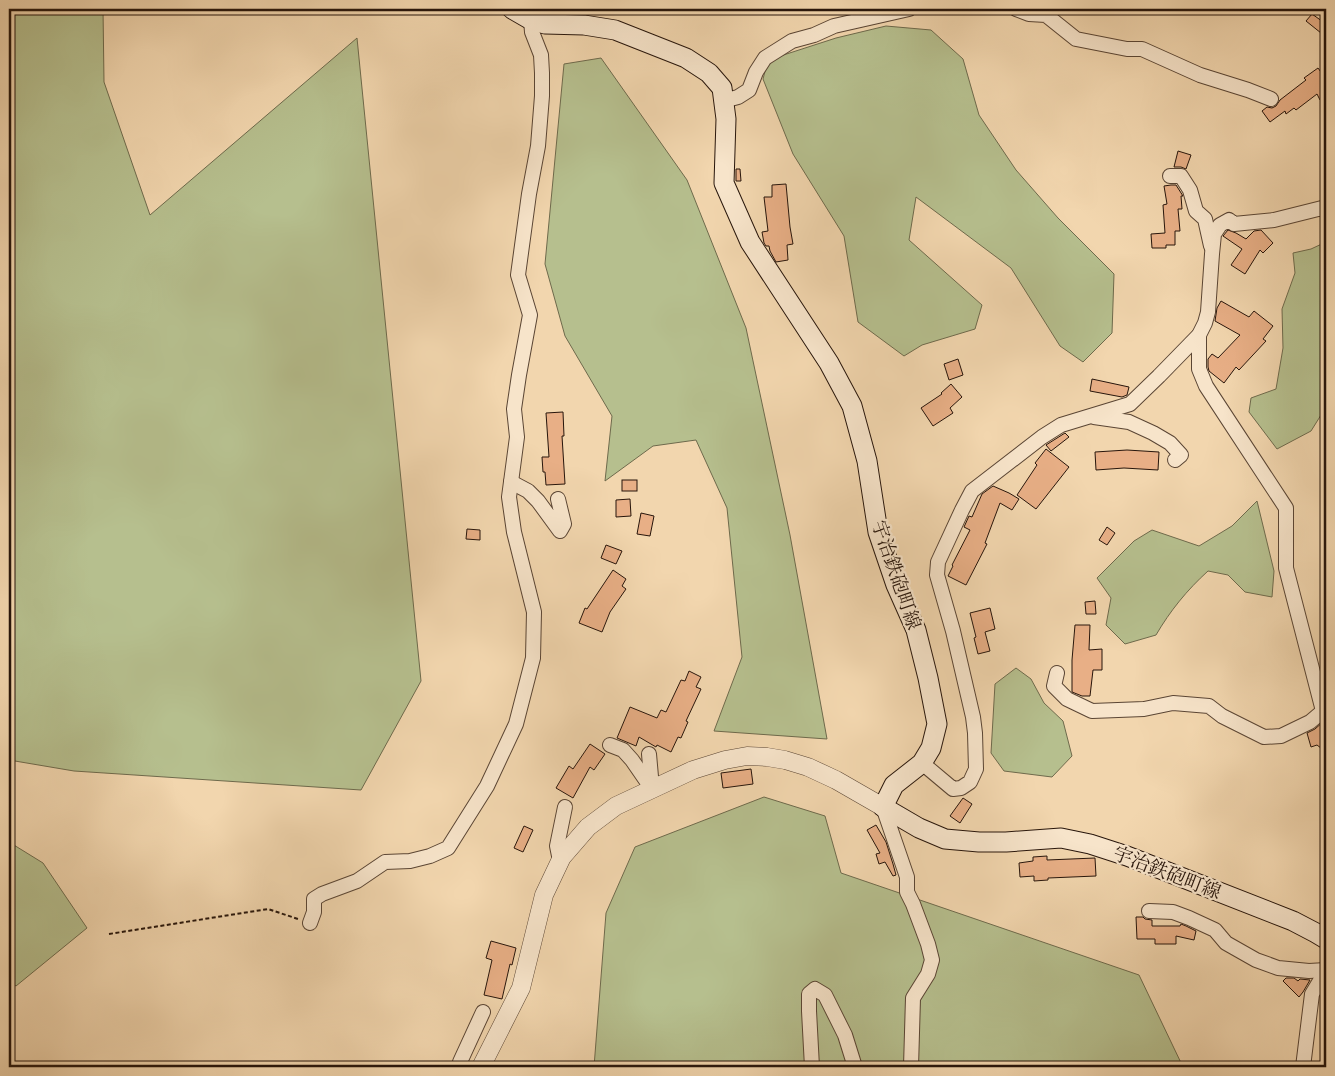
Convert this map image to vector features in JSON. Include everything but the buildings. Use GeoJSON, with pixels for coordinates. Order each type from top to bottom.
{"type":"FeatureCollection","features":[{"type":"Feature","properties":{"kind":"main road","name":"宇治鉄砲町線"},"geometry":{"type":"LineString","coordinates":[[512,9],[531,20],[545,24],[584,25],[616,30],[686,58],[709,73],[722,88],[726,119],[724,183],[750,242],[830,363],[852,406],[867,461],[878,532],[896,585],[916,630],[928,678],[938,724],[931,748],[922,763],[894,785],[884,807],[919,828],[945,839],[1006,842],[1061,838],[1090,844],[1127,856],[1293,921],[1326,939]]}},
{"type":"Feature","properties":{"kind":"street"},"geometry":{"type":"LineString","coordinates":[[723,101],[738,97],[749,90],[756,72],[765,58],[792,41],[834,26],[909,9]]}},
{"type":"Feature","properties":{"kind":"street"},"geometry":{"type":"LineString","coordinates":[[1016,9],[1029,14],[1046,16],[1076,39],[1127,49],[1142,49],[1200,75],[1248,90],[1271,100]]}},
{"type":"Feature","properties":{"kind":"street"},"geometry":{"type":"LineString","coordinates":[[310,923],[314,912],[314,899],[322,894],[357,881],[385,862],[410,861],[430,856],[448,848],[487,786],[516,724],[533,658],[534,612],[514,532],[510,497],[517,437],[514,409],[530,315],[518,275],[529,194],[538,146],[542,96],[541,55],[532,32],[531,20]]}},
{"type":"Feature","properties":{"kind":"street"},"geometry":{"type":"LineString","coordinates":[[1170,176],[1181,176],[1190,190],[1196,211],[1204,219],[1212,249]]}},
{"type":"Feature","properties":{"kind":"street"},"geometry":{"type":"LineString","coordinates":[[922,763],[953,789],[961,788],[970,782],[976,769],[973,717],[953,631],[937,575],[938,562],[972,491],[1042,437],[1061,425],[1130,404],[1199,335],[1208,312],[1214,234],[1220,225],[1229,220],[1234,224],[1274,220],[1322,208],[1326,210]]}},
{"type":"Feature","properties":{"kind":"street"},"geometry":{"type":"LineString","coordinates":[[1057,673],[1054,686],[1067,699],[1092,711],[1144,710],[1173,703],[1209,706],[1222,716],[1264,737],[1281,736],[1310,722],[1325,712],[1286,568],[1286,508],[1206,386],[1199,369],[1199,335]]}},
{"type":"Feature","properties":{"kind":"street"},"geometry":{"type":"LineString","coordinates":[[1088,416],[1129,422],[1153,433],[1170,443],[1181,456],[1175,460]]}},
{"type":"Feature","properties":{"kind":"street"},"geometry":{"type":"LineString","coordinates":[[511,482],[528,491],[538,501],[560,531],[564,524],[558,499]]}},
{"type":"Feature","properties":{"kind":"street"},"geometry":{"type":"LineString","coordinates":[[610,745],[623,750],[652,789]]}},
{"type":"Feature","properties":{"kind":"street"},"geometry":{"type":"LineString","coordinates":[[649,754],[652,789]]}},
{"type":"Feature","properties":{"kind":"street"},"geometry":{"type":"LineString","coordinates":[[481,1067],[522,988],[544,895],[562,856],[588,827],[616,806],[693,770],[724,760],[748,756],[785,760],[808,767],[836,780],[884,807],[907,877],[907,892],[928,944],[932,960],[928,974],[913,998],[911,1067]]}},
{"type":"Feature","properties":{"kind":"street"},"geometry":{"type":"LineString","coordinates":[[560,861],[557,846],[565,807]]}},
{"type":"Feature","properties":{"kind":"street"},"geometry":{"type":"LineString","coordinates":[[1149,911],[1174,912],[1189,918],[1215,930],[1226,943],[1256,960],[1278,968],[1309,971],[1326,970]]}},
{"type":"Feature","properties":{"kind":"street"},"geometry":{"type":"LineString","coordinates":[[1303,1067],[1312,994],[1321,979],[1326,975]]}},
{"type":"Feature","properties":{"kind":"street"},"geometry":{"type":"LineString","coordinates":[[812,1067],[809,1002],[810,994],[815,988],[826,995],[845,1035],[855,1067]]}},
{"type":"Feature","properties":{"kind":"street"},"geometry":{"type":"LineString","coordinates":[[460,1067],[460,1062],[482,1012]]}},
{"type":"Feature","properties":{"kind":"path"},"geometry":{"type":"LineString","coordinates":[[110,934],[268,908],[310,923]]}},
{"type":"Feature","properties":{"kind":"green space"},"geometry":{"type":"Polygon","coordinates":[[[9,9],[103,9],[104,82],[150,215],[357,38],[421,681],[361,790],[74,771],[9,760],[9,9]]]}},
{"type":"Feature","properties":{"kind":"green space"},"geometry":{"type":"Polygon","coordinates":[[[886,26],[931,30],[963,59],[979,115],[1016,170],[1058,218],[1114,274],[1112,333],[1083,362],[1060,346],[1011,268],[916,197],[909,240],[982,305],[975,329],[922,345],[904,356],[858,322],[844,236],[793,154],[763,79],[768,60],[836,38],[886,26]]]}},
{"type":"Feature","properties":{"kind":"green space"},"geometry":{"type":"Polygon","coordinates":[[[601,58],[687,180],[746,328],[790,535],[827,739],[714,731],[742,657],[727,508],[696,440],[653,446],[605,481],[612,416],[565,336],[545,264],[564,64],[601,58]]]}},
{"type":"Feature","properties":{"kind":"green space"},"geometry":{"type":"Polygon","coordinates":[[[1326,242],[1326,407],[1311,431],[1277,449],[1249,412],[1251,398],[1276,389],[1283,348],[1282,309],[1295,273],[1293,253],[1311,249],[1326,242]]]}},
{"type":"Feature","properties":{"kind":"green space"},"geometry":{"type":"Polygon","coordinates":[[[1257,501],[1274,571],[1272,597],[1245,592],[1228,575],[1208,571],[1179,601],[1156,635],[1125,644],[1106,625],[1111,598],[1097,578],[1134,541],[1152,530],[1199,546],[1232,526],[1257,501]]]}},
{"type":"Feature","properties":{"kind":"green space"},"geometry":{"type":"Polygon","coordinates":[[[1016,668],[1031,679],[1044,703],[1063,721],[1072,756],[1052,777],[1004,771],[991,753],[995,684],[1016,668]]]}},
{"type":"Feature","properties":{"kind":"green space"},"geometry":{"type":"Polygon","coordinates":[[[764,797],[825,816],[841,873],[1139,975],[1183,1067],[594,1067],[606,913],[635,847],[764,797]]]}},
{"type":"Feature","properties":{"kind":"green space"},"geometry":{"type":"Polygon","coordinates":[[[9,842],[43,863],[87,928],[16,986],[9,982],[9,842]]]}}]}
